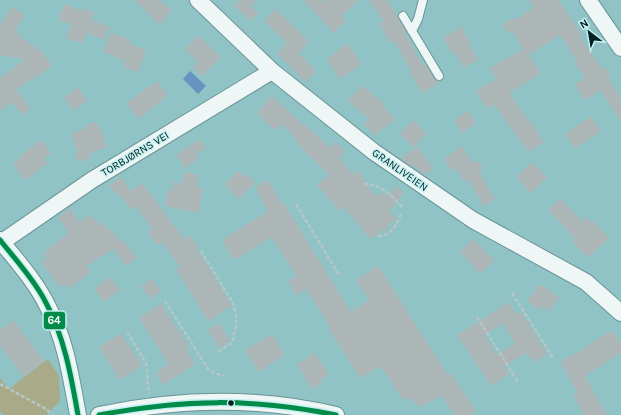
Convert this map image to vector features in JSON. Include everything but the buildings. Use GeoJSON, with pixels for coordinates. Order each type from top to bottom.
{"type":"FeatureCollection","features":[{"type":"Feature","properties":{"kind":"street","name":"GRANLIVEIEN"},"geometry":{"type":"LineString","coordinates":[[198,0],[272,71],[374,152],[450,206],[586,282],[621,313]]}},
{"type":"Feature","properties":{"kind":"street"},"geometry":{"type":"LineString","coordinates":[[588,0],[621,48]]}},
{"type":"Feature","properties":{"kind":"street","name":"TORBJØRNS VEI"},"geometry":{"type":"LineString","coordinates":[[1,241],[92,180],[272,71]]}},
{"type":"Feature","properties":{"kind":"street"},"geometry":{"type":"LineString","coordinates":[[1,241],[40,292],[53,316],[66,356],[78,415]]}},
{"type":"Feature","properties":{"kind":"street"},"geometry":{"type":"LineString","coordinates":[[98,415],[151,406],[202,401],[246,402],[292,406],[336,415]]}},
{"type":"Feature","properties":{"kind":"lane"},"geometry":{"type":"LineString","coordinates":[[412,31],[418,19],[423,0]]}},
{"type":"Feature","properties":{"kind":"lane"},"geometry":{"type":"LineString","coordinates":[[404,16],[439,76]]}},
{"type":"Feature","properties":{"kind":"path"},"geometry":{"type":"LineString","coordinates":[[364,183],[380,187],[388,192],[403,208]]}},
{"type":"Feature","properties":{"kind":"path"},"geometry":{"type":"LineString","coordinates":[[296,204],[339,275]]}},
{"type":"Feature","properties":{"kind":"path"},"geometry":{"type":"LineString","coordinates":[[378,236],[386,235],[391,231],[398,224],[401,214]]}},
{"type":"Feature","properties":{"kind":"path"},"geometry":{"type":"LineString","coordinates":[[201,251],[233,303],[236,316],[236,326],[232,343],[216,353]]}},
{"type":"Feature","properties":{"kind":"path"},"geometry":{"type":"LineString","coordinates":[[512,293],[554,359]]}},
{"type":"Feature","properties":{"kind":"path"},"geometry":{"type":"LineString","coordinates":[[165,301],[208,369],[214,373],[224,376]]}},
{"type":"Feature","properties":{"kind":"path"},"geometry":{"type":"LineString","coordinates":[[477,317],[518,382]]}},
{"type":"Feature","properties":{"kind":"path"},"geometry":{"type":"LineString","coordinates":[[126,332],[146,364],[151,406]]}},
{"type":"Feature","properties":{"kind":"path"},"geometry":{"type":"LineString","coordinates":[[0,384],[46,409],[53,415]]}},
{"type":"Feature","properties":{"kind":"green space"},"geometry":{"type":"Polygon","coordinates":[[[48,359],[59,376],[60,401],[46,415],[3,415],[0,411],[0,378],[9,389],[48,359]]]}},
{"type":"Feature","properties":{"kind":"water"},"geometry":{"type":"Polygon","coordinates":[[[190,71],[206,86],[198,94],[183,79],[190,71]]]}},
{"type":"Feature","properties":{"kind":"transit line","name":"64"},"geometry":{"type":"LineString","coordinates":[[0,240],[34,283],[51,313],[66,356],[78,415]]}},
{"type":"Feature","properties":{"kind":"transit line","name":"64"},"geometry":{"type":"LineString","coordinates":[[99,415],[189,403],[246,403],[305,409],[336,415]]}}]}
